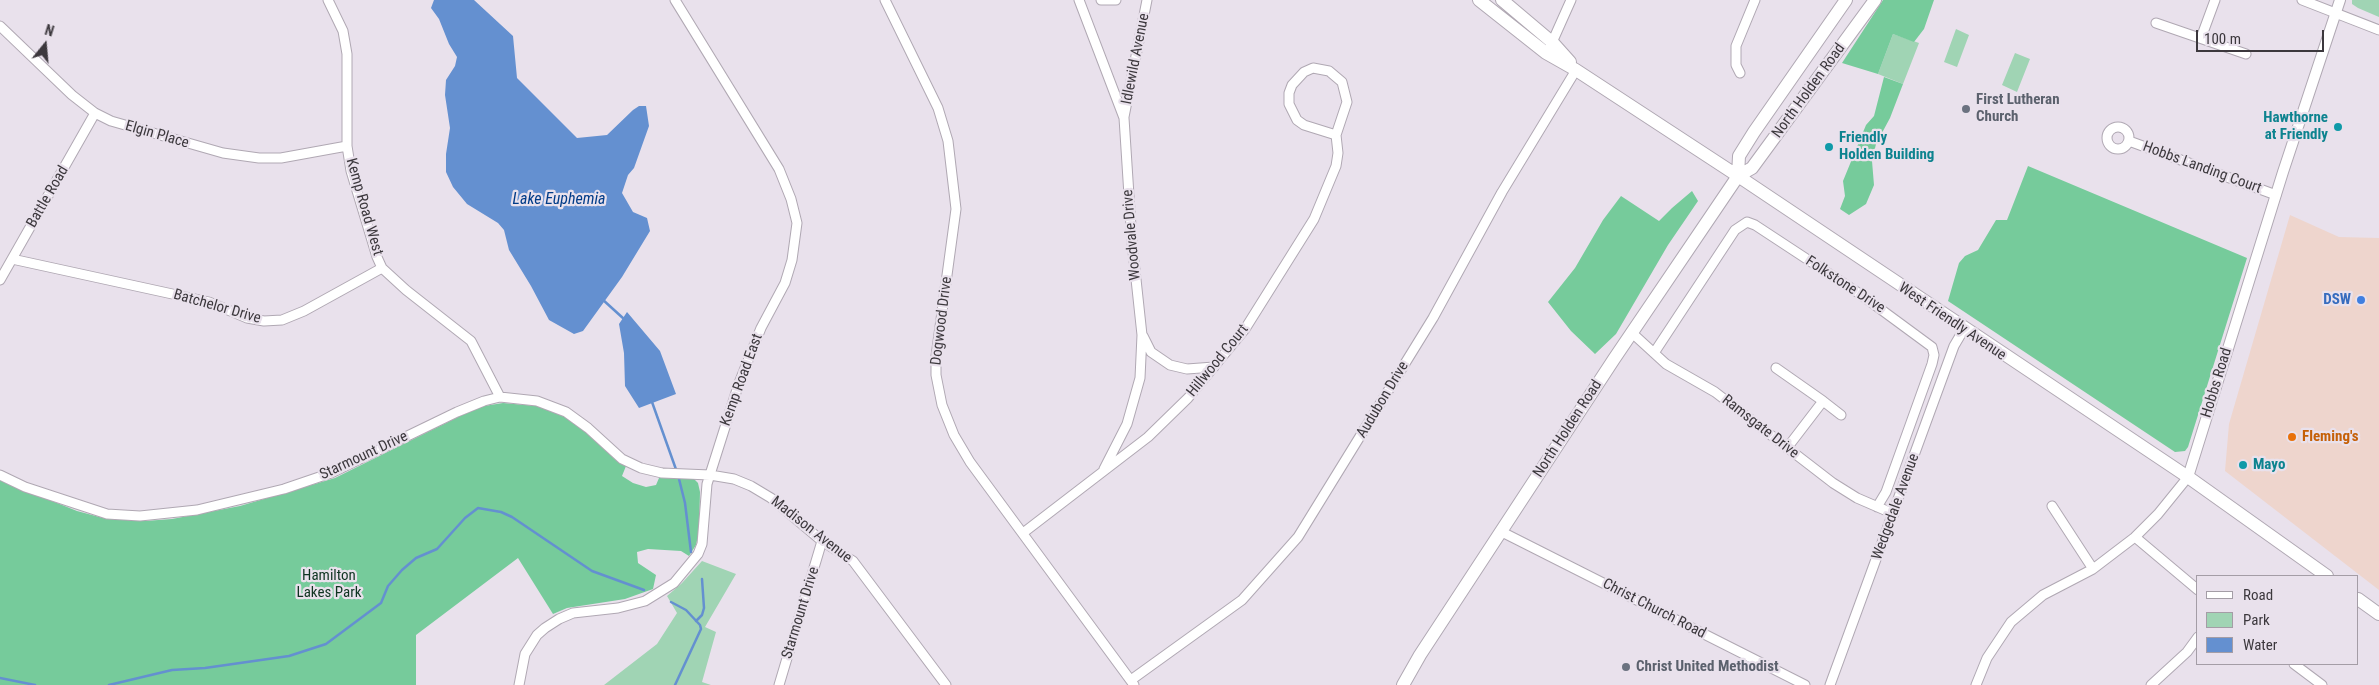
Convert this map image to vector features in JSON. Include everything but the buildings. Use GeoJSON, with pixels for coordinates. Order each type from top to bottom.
{"type":"FeatureCollection","features":[{"type":"Feature","properties":{"kind":"main road","name":"West Friendly Avenue"},"geometry":{"type":"LineString","coordinates":[[1479,0],[1549,48],[1576,70],[2188,477],[2326,575]]}},
{"type":"Feature","properties":{"kind":"main road","name":"West Friendly Avenue"},"geometry":{"type":"LineString","coordinates":[[1502,0],[1549,48]]}},
{"type":"Feature","properties":{"kind":"main road","name":"North Holden Road"},"geometry":{"type":"LineString","coordinates":[[1738,176],[1739,156],[1846,0]]}},
{"type":"Feature","properties":{"kind":"main road","name":"North Holden Road"},"geometry":{"type":"LineString","coordinates":[[1403,685],[1420,655],[1632,332],[1738,176],[1752,168],[1875,0]]}},
{"type":"Feature","properties":{"kind":"main road"},"geometry":{"type":"LineString","coordinates":[[2359,600],[2379,614]]}},
{"type":"Feature","properties":{"kind":"street","name":"Kemp Road West"},"geometry":{"type":"LineString","coordinates":[[328,0],[343,30],[347,54],[347,146],[351,171],[363,214],[382,268],[406,290],[471,341],[500,398]]}},
{"type":"Feature","properties":{"kind":"street","name":"Kemp Road East"},"geometry":{"type":"LineString","coordinates":[[519,685],[525,654],[538,635],[550,625],[574,613],[618,608],[645,601],[667,588],[685,572],[702,544],[707,484],[739,383],[761,328],[785,283],[792,260],[797,223],[791,199],[779,169],[675,0]]}},
{"type":"Feature","properties":{"kind":"street","name":"Dogwood Drive"},"geometry":{"type":"LineString","coordinates":[[885,0],[938,108],[948,141],[956,209],[936,356],[936,376],[942,405],[954,435],[970,462],[1133,683]]}},
{"type":"Feature","properties":{"kind":"street","name":"Woodvale Drive"},"geometry":{"type":"LineString","coordinates":[[1078,0],[1124,118],[1132,242],[1142,335],[1140,378],[1127,424],[1103,472]]}},
{"type":"Feature","properties":{"kind":"street"},"geometry":{"type":"LineString","coordinates":[[1102,0],[1116,0]]}},
{"type":"Feature","properties":{"kind":"street","name":"Idlewild Avenue"},"geometry":{"type":"LineString","coordinates":[[1124,118],[1147,0]]}},
{"type":"Feature","properties":{"kind":"street"},"geometry":{"type":"LineString","coordinates":[[1549,48],[1570,0]]}},
{"type":"Feature","properties":{"kind":"street"},"geometry":{"type":"LineString","coordinates":[[1740,73],[1736,65],[1736,46],[1755,0]]}},
{"type":"Feature","properties":{"kind":"street"},"geometry":{"type":"LineString","coordinates":[[2201,38],[2215,0]]}},
{"type":"Feature","properties":{"kind":"street"},"geometry":{"type":"LineString","coordinates":[[2302,0],[2379,30]]}},
{"type":"Feature","properties":{"kind":"street","name":"Hobbs Road"},"geometry":{"type":"LineString","coordinates":[[1976,685],[1987,658],[2011,622],[2043,595],[2093,569],[2135,536],[2158,514],[2188,477],[2276,195],[2340,0]]}},
{"type":"Feature","properties":{"kind":"street"},"geometry":{"type":"LineString","coordinates":[[2156,23],[2246,54]]}},
{"type":"Feature","properties":{"kind":"street","name":"Elgin Place"},"geometry":{"type":"LineString","coordinates":[[0,26],[72,95],[95,113],[111,121],[223,153],[259,158],[281,158],[347,146]]}},
{"type":"Feature","properties":{"kind":"street","name":"Hillwood Court"},"geometry":{"type":"LineString","coordinates":[[1023,532],[1148,437],[1188,398],[1245,330],[1314,220],[1336,166],[1338,153],[1336,135],[1347,102],[1342,82],[1329,71],[1313,68],[1304,72],[1292,85],[1288,94],[1292,112],[1297,120],[1304,125],[1336,135]]}},
{"type":"Feature","properties":{"kind":"street","name":"Audubon Drive"},"geometry":{"type":"LineString","coordinates":[[1133,683],[1242,600],[1298,537],[1433,318],[1502,192],[1576,70]]}},
{"type":"Feature","properties":{"kind":"street","name":"Battle Road"},"geometry":{"type":"LineString","coordinates":[[0,280],[95,113]]}},
{"type":"Feature","properties":{"kind":"street","name":"Hobbs Landing Court"},"geometry":{"type":"LineString","coordinates":[[2129,141],[2276,195]]}},
{"type":"Feature","properties":{"kind":"street","name":"Folkstone Drive"},"geometry":{"type":"LineString","coordinates":[[1654,353],[1735,230],[1748,222],[1860,294],[1932,346],[1934,355],[1886,492],[1878,507]]}},
{"type":"Feature","properties":{"kind":"street","name":"Batchelor Drive"},"geometry":{"type":"LineString","coordinates":[[12,259],[209,302],[247,318],[264,321],[282,320],[304,311],[382,268]]}},
{"type":"Feature","properties":{"kind":"street","name":"Wedgedale Avenue"},"geometry":{"type":"LineString","coordinates":[[1830,685],[1954,346],[1964,329]]}},
{"type":"Feature","properties":{"kind":"street","name":"Ramsgate Drive"},"geometry":{"type":"LineString","coordinates":[[1632,332],[1666,364],[1715,392],[1833,483],[1894,514]]}},
{"type":"Feature","properties":{"kind":"street"},"geometry":{"type":"LineString","coordinates":[[1142,335],[1151,352],[1170,365],[1187,369],[1214,367]]}},
{"type":"Feature","properties":{"kind":"street"},"geometry":{"type":"LineString","coordinates":[[1776,368],[1841,415]]}},
{"type":"Feature","properties":{"kind":"street","name":"Starmount Drive"},"geometry":{"type":"LineString","coordinates":[[0,475],[33,490],[107,514],[140,516],[197,510],[284,489],[331,473],[457,412],[500,398],[537,401],[566,412],[588,428],[622,458],[641,468],[670,474],[710,474]]}},
{"type":"Feature","properties":{"kind":"street"},"geometry":{"type":"LineString","coordinates":[[1787,448],[1822,401]]}},
{"type":"Feature","properties":{"kind":"street","name":"Madison Avenue"},"geometry":{"type":"LineString","coordinates":[[710,474],[734,479],[751,486],[771,498],[822,540],[853,561],[946,685]]}},
{"type":"Feature","properties":{"kind":"street"},"geometry":{"type":"LineString","coordinates":[[2052,506],[2093,569]]}},
{"type":"Feature","properties":{"kind":"street","name":"Christ Church Road"},"geometry":{"type":"LineString","coordinates":[[1502,532],[1806,685]]}},
{"type":"Feature","properties":{"kind":"street"},"geometry":{"type":"LineString","coordinates":[[2135,536],[2196,588]]}},
{"type":"Feature","properties":{"kind":"street","name":"Starmount Drive"},"geometry":{"type":"LineString","coordinates":[[779,685],[822,540]]}},
{"type":"Feature","properties":{"kind":"street"},"geometry":{"type":"LineString","coordinates":[[2151,685],[2187,652],[2196,641]]}},
{"type":"Feature","properties":{"kind":"street"},"geometry":{"type":"LineString","coordinates":[[2295,665],[2322,685]]}},
{"type":"Feature","properties":{"kind":"shaded area"},"geometry":{"type":"Polygon","coordinates":[[[2290,215],[2339,237],[2379,238],[2379,590],[2225,471],[2229,424],[2290,215]]]}},
{"type":"Feature","properties":{"kind":"green space"},"geometry":{"type":"Polygon","coordinates":[[[1883,0],[1934,0],[1924,29],[1914,42],[1893,34],[1878,74],[1842,63],[1883,0]]]}},
{"type":"Feature","properties":{"kind":"green space"},"geometry":{"type":"Polygon","coordinates":[[[2352,0],[2379,0],[2379,17],[2358,8],[2352,4],[2352,0]]]}},
{"type":"Feature","properties":{"kind":"green space"},"geometry":{"type":"Polygon","coordinates":[[[1956,29],[1969,35],[1957,67],[1944,62],[1956,29]]]}},
{"type":"Feature","properties":{"kind":"green space"},"geometry":{"type":"Polygon","coordinates":[[[1893,34],[1919,43],[1903,84],[1878,74],[1893,34]]]}},
{"type":"Feature","properties":{"kind":"green space"},"geometry":{"type":"Polygon","coordinates":[[[2015,53],[2030,59],[2017,92],[2002,85],[2015,53]]]}},
{"type":"Feature","properties":{"kind":"green space"},"geometry":{"type":"Polygon","coordinates":[[[1884,77],[1903,84],[1890,118],[1876,144],[1872,161],[1874,185],[1866,204],[1849,215],[1840,209],[1845,196],[1843,181],[1866,125],[1874,116],[1884,77]]]}},
{"type":"Feature","properties":{"kind":"green space"},"geometry":{"type":"Polygon","coordinates":[[[2028,166],[2247,258],[2188,447],[2185,451],[2175,452],[1948,301],[1959,263],[1965,256],[1978,250],[1996,220],[2007,220],[2028,166]]]}},
{"type":"Feature","properties":{"kind":"green space"},"geometry":{"type":"Polygon","coordinates":[[[1692,191],[1698,201],[1668,245],[1616,334],[1595,354],[1571,331],[1548,302],[1575,268],[1603,220],[1621,196],[1659,221],[1692,191]]]}},
{"type":"Feature","properties":{"kind":"green space","name":"Hamilton Lakes Park"},"geometry":{"type":"Polygon","coordinates":[[[503,403],[537,406],[565,417],[585,431],[618,462],[626,466],[622,476],[633,483],[646,487],[656,485],[659,478],[694,479],[698,483],[700,492],[699,532],[696,545],[689,556],[681,551],[648,549],[637,552],[638,563],[656,575],[653,589],[625,599],[567,608],[553,614],[518,558],[416,635],[416,685],[0,685],[0,480],[77,511],[107,519],[145,521],[172,519],[240,506],[335,478],[460,416],[484,406],[503,403]]]}},
{"type":"Feature","properties":{"kind":"green space"},"geometry":{"type":"Polygon","coordinates":[[[702,561],[736,574],[705,627],[716,632],[702,682],[711,685],[604,685],[657,644],[677,613],[667,596],[702,561]]]}},
{"type":"Feature","properties":{"kind":"water","name":"Lake Euphemia"},"geometry":{"type":"Polygon","coordinates":[[[434,0],[474,0],[513,36],[517,78],[577,138],[607,135],[633,110],[639,106],[646,106],[649,126],[634,168],[628,175],[622,193],[633,212],[647,218],[650,231],[622,277],[583,331],[574,334],[549,320],[509,250],[504,230],[498,223],[467,204],[453,187],[446,172],[446,154],[450,128],[445,95],[446,80],[455,66],[457,57],[449,44],[439,19],[431,8],[434,0]]]}},
{"type":"Feature","properties":{"kind":"water"},"geometry":{"type":"Polygon","coordinates":[[[627,312],[660,351],[676,394],[639,408],[625,386],[624,353],[619,324],[627,312]]]}},
{"type":"Feature","properties":{"kind":"waterway"},"geometry":{"type":"LineString","coordinates":[[602,299],[624,319]]}},
{"type":"Feature","properties":{"kind":"waterway"},"geometry":{"type":"LineString","coordinates":[[652,402],[678,475],[685,503],[691,552]]}},
{"type":"Feature","properties":{"kind":"waterway"},"geometry":{"type":"LineString","coordinates":[[109,685],[172,670],[205,668],[289,656],[326,644],[381,603],[388,586],[402,570],[416,558],[437,549],[465,518],[478,508],[501,512],[512,517],[592,571],[644,590]]}},
{"type":"Feature","properties":{"kind":"waterway"},"geometry":{"type":"LineString","coordinates":[[696,621],[702,615],[704,608],[702,579]]}},
{"type":"Feature","properties":{"kind":"waterway"},"geometry":{"type":"LineString","coordinates":[[671,602],[686,610],[700,625],[701,629],[675,685]]}},
{"type":"Feature","properties":{"kind":"waterway"},"geometry":{"type":"LineString","coordinates":[[0,678],[35,685]]}},
{"type":"Feature","properties":{"kind":"place","name":"First Lutheran Church"},"geometry":{"type":"Point","coordinates":[1966,109]}},
{"type":"Feature","properties":{"kind":"place","name":"Hawthorne at Friendly"},"geometry":{"type":"Point","coordinates":[2338,127]}},
{"type":"Feature","properties":{"kind":"place","name":"Friendly Holden Building"},"geometry":{"type":"Point","coordinates":[1829,147]}},
{"type":"Feature","properties":{"kind":"place","name":"DSW"},"geometry":{"type":"Point","coordinates":[2361,300]}},
{"type":"Feature","properties":{"kind":"place","name":"Fleming's"},"geometry":{"type":"Point","coordinates":[2292,437]}},
{"type":"Feature","properties":{"kind":"place","name":"Mayo"},"geometry":{"type":"Point","coordinates":[2243,465]}},
{"type":"Feature","properties":{"kind":"place","name":"Christ United Methodist"},"geometry":{"type":"Point","coordinates":[1626,667]}}]}
